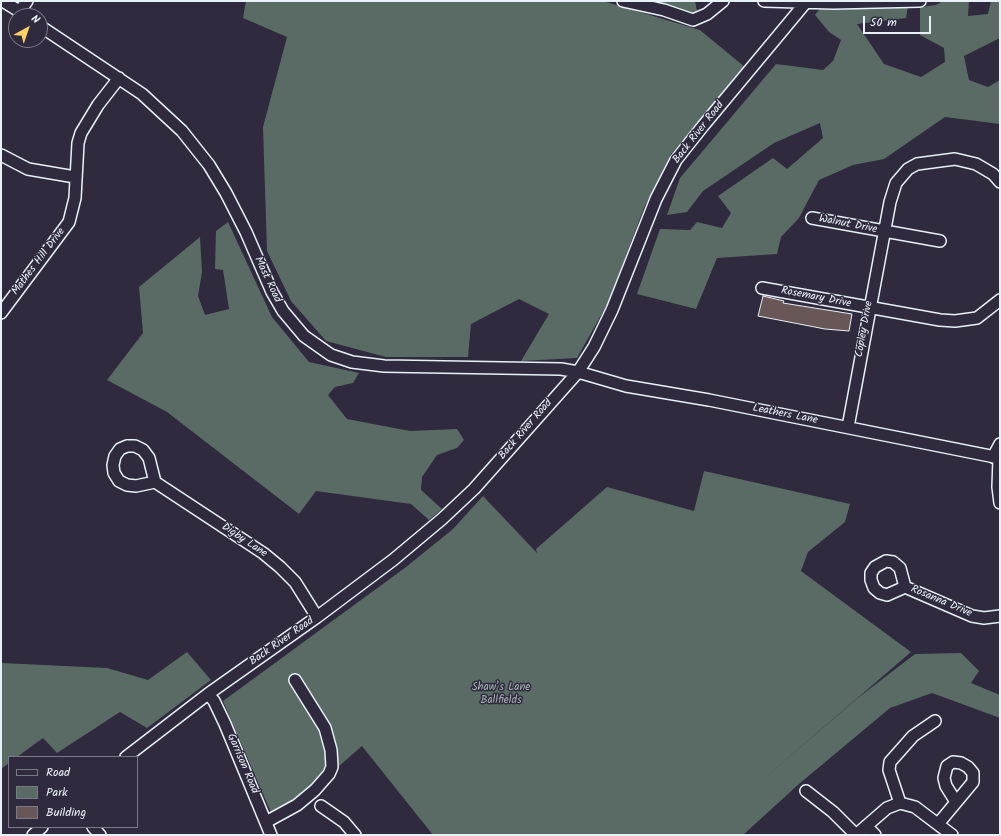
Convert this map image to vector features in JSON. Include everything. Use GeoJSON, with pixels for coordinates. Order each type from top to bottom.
{"type":"FeatureCollection","features":[{"type":"Feature","properties":{"kind":"street"},"geometry":{"type":"LineString","coordinates":[[3,1],[14,8]]}},
{"type":"Feature","properties":{"kind":"street"},"geometry":{"type":"LineString","coordinates":[[623,1],[664,10],[693,20],[707,14],[723,1]]}},
{"type":"Feature","properties":{"kind":"street"},"geometry":{"type":"LineString","coordinates":[[764,1],[920,1]]}},
{"type":"Feature","properties":{"kind":"street","name":"Back River Road"},"geometry":{"type":"LineString","coordinates":[[127,756],[208,694],[317,617],[420,538],[458,505],[578,372],[594,347],[612,310],[656,199],[676,160],[807,2]]}},
{"type":"Feature","properties":{"kind":"street","name":"Mast Road"},"geometry":{"type":"LineString","coordinates":[[48,31],[142,94],[182,131],[209,165],[246,232],[272,292],[283,311],[304,336],[321,350],[352,362],[384,366],[538,368],[578,372]]}},
{"type":"Feature","properties":{"kind":"street","name":"Mathes Hill Drive"},"geometry":{"type":"LineString","coordinates":[[1,313],[69,222],[75,198],[78,143],[81,133],[98,105],[119,78]]}},
{"type":"Feature","properties":{"kind":"street"},"geometry":{"type":"LineString","coordinates":[[1,155],[28,170],[75,177]]}},
{"type":"Feature","properties":{"kind":"street","name":"Copley Drive"},"geometry":{"type":"LineString","coordinates":[[848,427],[869,308],[894,188],[902,175],[917,164],[955,159],[965,160],[985,168],[1000,182]]}},
{"type":"Feature","properties":{"kind":"street","name":"Walnut Drive"},"geometry":{"type":"LineString","coordinates":[[812,218],[940,241]]}},
{"type":"Feature","properties":{"kind":"street","name":"Rosemary Drive"},"geometry":{"type":"LineString","coordinates":[[762,288],[869,308],[940,320],[955,321],[977,318],[1000,300]]}},
{"type":"Feature","properties":{"kind":"street","name":"Leathers Lane"},"geometry":{"type":"LineString","coordinates":[[578,372],[626,386],[848,427],[997,458]]}},
{"type":"Feature","properties":{"kind":"street"},"geometry":{"type":"LineString","coordinates":[[1000,444],[997,458],[1000,503]]}},
{"type":"Feature","properties":{"kind":"street","name":"Digby Lane"},"geometry":{"type":"LineString","coordinates":[[155,482],[263,553],[280,567],[295,582],[317,617]]}},
{"type":"Feature","properties":{"kind":"street","name":"Rosanna Drive"},"geometry":{"type":"LineString","coordinates":[[905,587],[972,616],[984,618],[1000,616]]}},
{"type":"Feature","properties":{"kind":"street"},"geometry":{"type":"LineString","coordinates":[[266,822],[297,805],[315,790],[329,774],[332,767],[331,750],[325,728],[295,680]]}},
{"type":"Feature","properties":{"kind":"street","name":"Garrison Road"},"geometry":{"type":"LineString","coordinates":[[208,694],[214,701],[225,724],[271,835]]}},
{"type":"Feature","properties":{"kind":"street"},"geometry":{"type":"LineString","coordinates":[[900,802],[889,770],[890,762],[913,736],[935,721]]}},
{"type":"Feature","properties":{"kind":"street"},"geometry":{"type":"LineString","coordinates":[[806,791],[837,815],[856,835],[887,808],[900,802],[907,803],[915,807],[952,835]]}},
{"type":"Feature","properties":{"kind":"street"},"geometry":{"type":"LineString","coordinates":[[938,824],[956,802]]}},
{"type":"Feature","properties":{"kind":"street"},"geometry":{"type":"LineString","coordinates":[[321,806],[344,822],[355,835]]}},
{"type":"Feature","properties":{"kind":"street"},"geometry":{"type":"LineString","coordinates":[[866,826],[875,835]]}},
{"type":"Feature","properties":{"kind":"street"},"geometry":{"type":"LineString","coordinates":[[33,835],[41,828]]}},
{"type":"Feature","properties":{"kind":"green space"},"geometry":{"type":"Polygon","coordinates":[[[246,1],[603,1],[700,30],[746,68],[671,154],[644,208],[608,303],[577,358],[521,361],[549,314],[519,299],[471,324],[468,357],[386,357],[326,341],[291,301],[267,251],[263,127],[287,37],[243,18],[246,1]]]}},
{"type":"Feature","properties":{"kind":"green space"},"geometry":{"type":"Polygon","coordinates":[[[649,1],[695,1],[698,16],[649,1]]]}},
{"type":"Feature","properties":{"kind":"green space"},"geometry":{"type":"Polygon","coordinates":[[[943,1],[969,1],[968,16],[988,14],[991,1],[1000,1],[1000,38],[964,56],[969,80],[988,87],[1000,80],[1000,124],[945,117],[884,159],[853,165],[819,180],[799,218],[781,237],[777,254],[717,258],[696,309],[637,294],[660,229],[690,230],[697,222],[722,228],[731,213],[718,196],[773,158],[787,169],[823,138],[820,123],[774,143],[703,191],[687,212],[667,215],[680,178],[776,64],[823,70],[833,61],[841,40],[829,32],[815,15],[821,7],[908,6],[906,18],[857,24],[884,64],[921,77],[945,62],[944,48],[920,35],[920,7],[936,5],[943,1]]]}},
{"type":"Feature","properties":{"kind":"green space"},"geometry":{"type":"Polygon","coordinates":[[[228,222],[272,317],[309,362],[359,373],[353,383],[335,387],[328,395],[347,419],[410,431],[457,429],[464,440],[457,448],[437,455],[422,477],[421,490],[442,509],[429,520],[411,504],[316,491],[299,514],[167,412],[107,380],[143,333],[139,287],[200,237],[202,272],[198,296],[205,315],[229,309],[223,270],[215,269],[216,231],[228,222]]]}},
{"type":"Feature","properties":{"kind":"green space","name":"Shaw’s Lane Ballfields"},"geometry":{"type":"Polygon","coordinates":[[[704,471],[850,504],[845,522],[808,552],[801,571],[911,652],[748,792],[859,697],[915,654],[961,653],[979,671],[971,683],[1000,695],[1000,718],[932,693],[890,708],[799,784],[743,835],[433,835],[362,746],[275,822],[223,701],[406,567],[453,529],[483,496],[537,553],[536,549],[607,487],[694,511],[704,471]]]}},
{"type":"Feature","properties":{"kind":"green space"},"geometry":{"type":"Polygon","coordinates":[[[187,652],[211,680],[147,728],[120,712],[57,753],[43,738],[18,756],[8,756],[8,764],[1,769],[1,663],[107,668],[148,680],[187,652]]]}},
{"type":"Feature","properties":{"kind":"building"},"geometry":{"type":"Polygon","coordinates":[[[763,296],[784,301],[783,303],[852,314],[849,331],[825,329],[758,316],[763,296]]]}}]}
